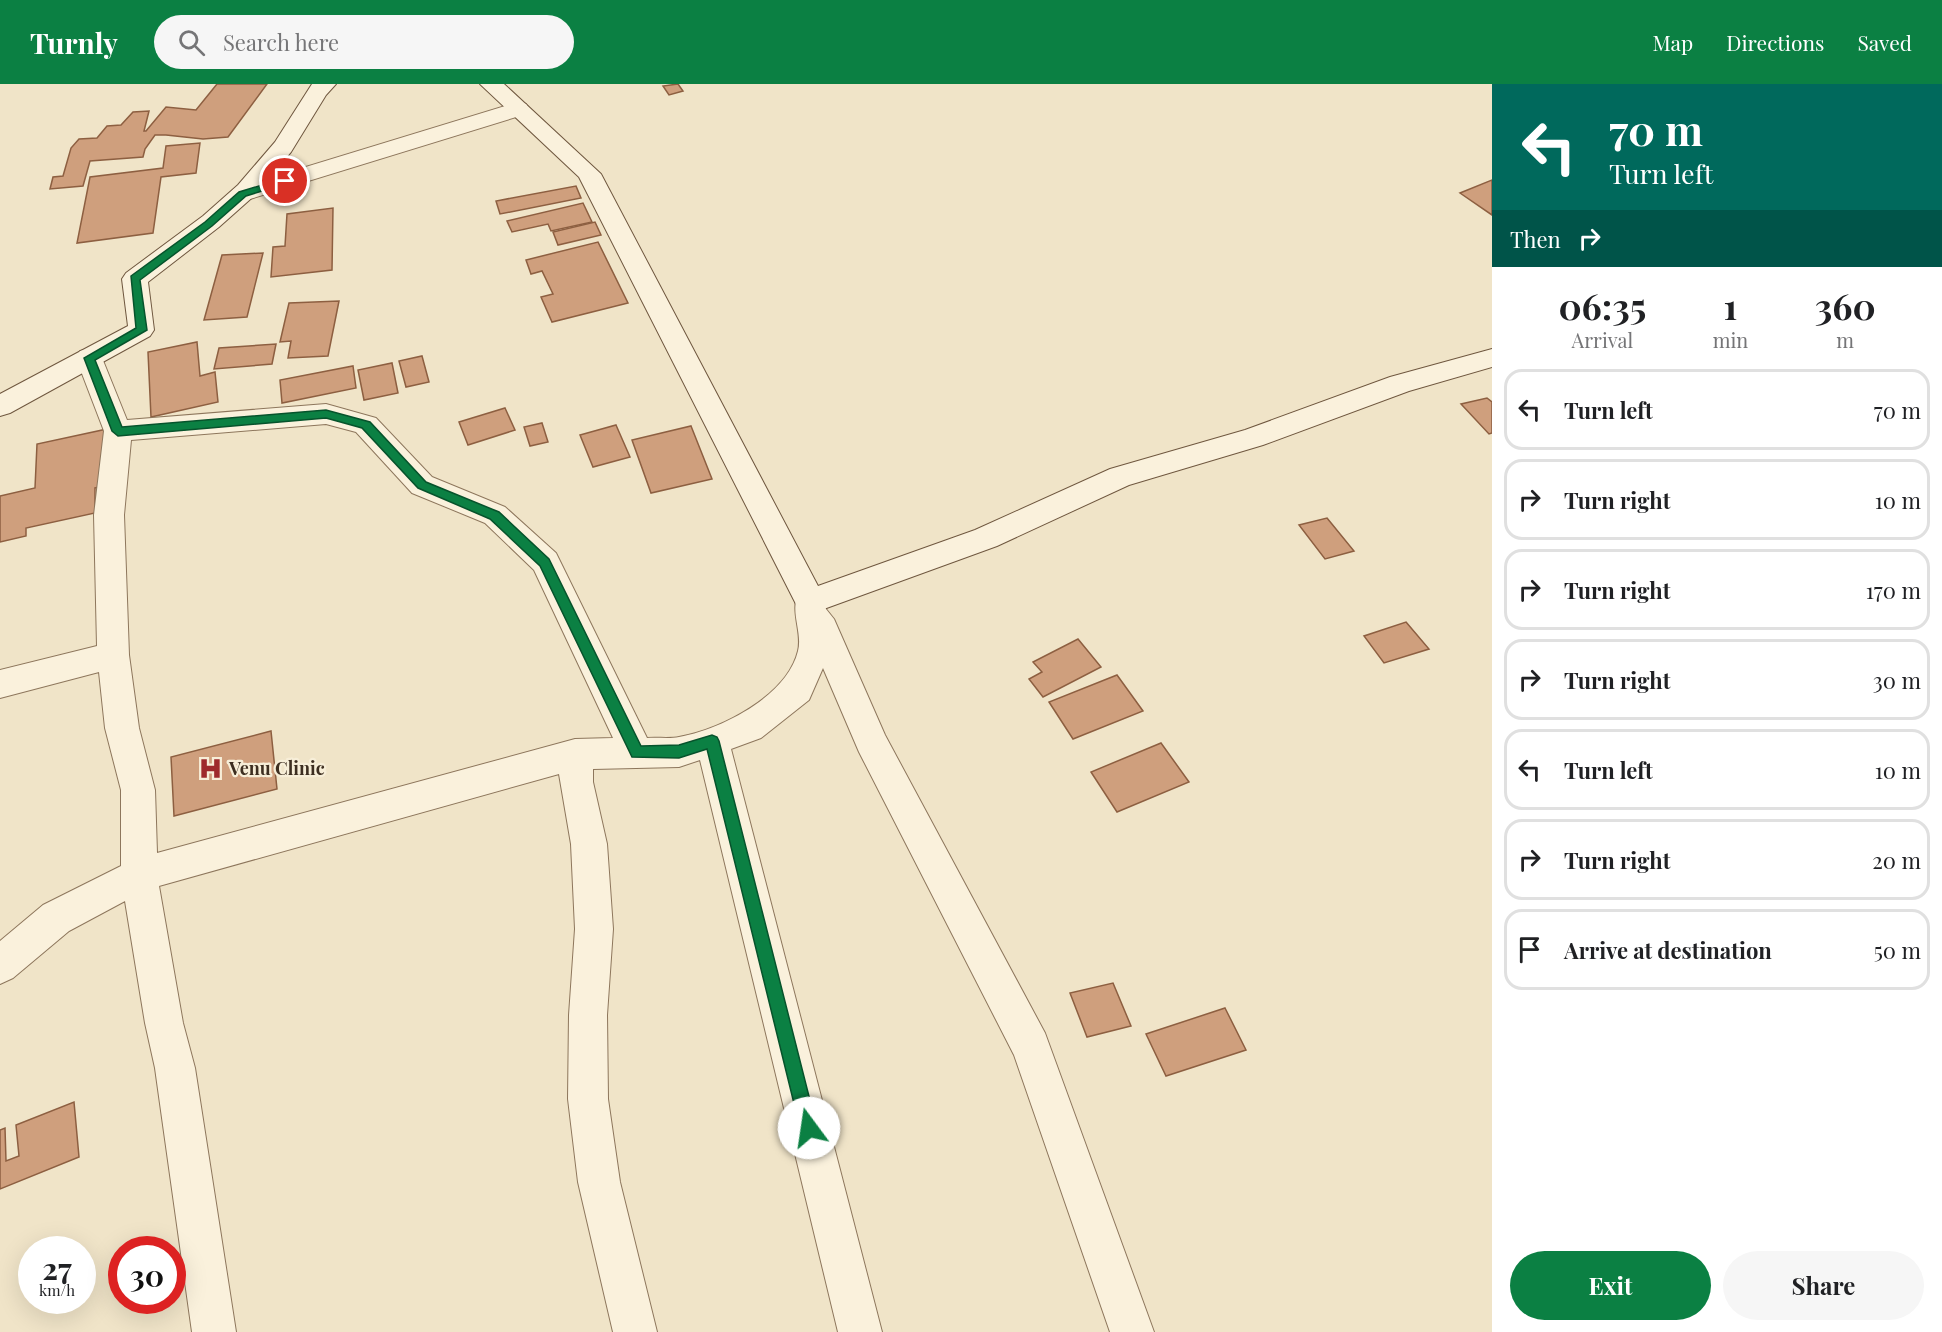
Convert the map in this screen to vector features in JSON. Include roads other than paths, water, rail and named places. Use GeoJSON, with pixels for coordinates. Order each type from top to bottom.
{"type":"FeatureCollection","features":[{"type":"Feature","properties":{"kind":"street"},"geometry":{"type":"LineString","coordinates":[[491,84],[589,174],[810,601],[871,742],[1031,1047],[1132,1332]]}},
{"type":"Feature","properties":{"kind":"street"},"geometry":{"type":"LineString","coordinates":[[0,406],[141,330],[135,279],[209,224],[242,194],[279,153],[320,86]]}},
{"type":"Feature","properties":{"kind":"street"},"geometry":{"type":"LineString","coordinates":[[242,194],[518,109]]}},
{"type":"Feature","properties":{"kind":"street"},"geometry":{"type":"LineString","coordinates":[[89,358],[118,431],[109,516],[113,655],[122,728],[138,790],[139,875],[164,1023],[175,1068],[214,1332]]}},
{"type":"Feature","properties":{"kind":"street"},"geometry":{"type":"LineString","coordinates":[[810,601],[986,538],[1120,477],[1253,438],[1400,384],[1492,358]]}},
{"type":"Feature","properties":{"kind":"street"},"geometry":{"type":"LineString","coordinates":[[118,431],[326,414],[366,425],[422,485],[495,516],[545,562],[637,753]]}},
{"type":"Feature","properties":{"kind":"street"},"geometry":{"type":"LineString","coordinates":[[0,965],[56,918],[139,875],[575,754],[679,752],[750,728],[797,690],[814,650],[810,601]]}},
{"type":"Feature","properties":{"kind":"street"},"geometry":{"type":"LineString","coordinates":[[0,684],[113,655]]}},
{"type":"Feature","properties":{"kind":"street"},"geometry":{"type":"LineString","coordinates":[[712,741],[860,1332]]}},
{"type":"Feature","properties":{"kind":"street"},"geometry":{"type":"LineString","coordinates":[[575,754],[576,782],[589,844],[594,929],[588,1015],[588,1099],[599,1182],[635,1332]]}},
{"type":"Feature","properties":{"kind":"place","name":"Venu Clinic"},"geometry":{"type":"Point","coordinates":[211,769]}}]}
